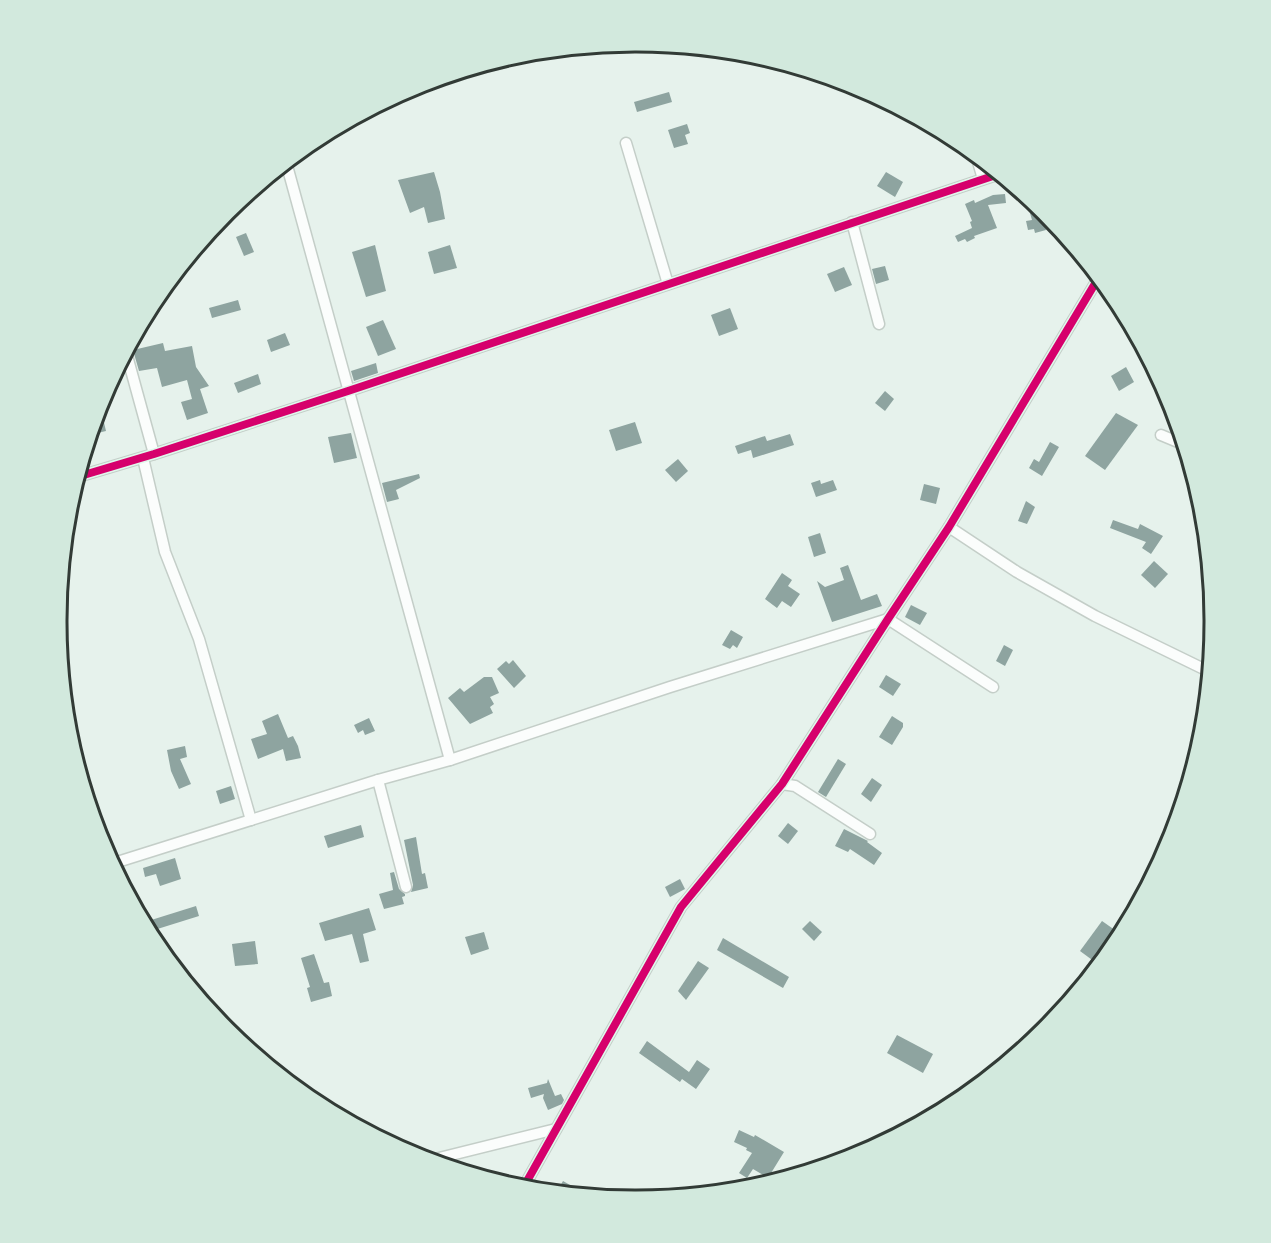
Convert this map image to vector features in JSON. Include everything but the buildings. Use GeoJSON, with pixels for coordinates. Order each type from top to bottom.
{"type":"FeatureCollection","features":[{"type":"Feature","properties":{"kind":"street"},"geometry":{"type":"LineString","coordinates":[[626,143],[668,284]]}},
{"type":"Feature","properties":{"kind":"street"},"geometry":{"type":"LineString","coordinates":[[979,168],[982,179]]}},
{"type":"Feature","properties":{"kind":"street"},"geometry":{"type":"LineString","coordinates":[[288,171],[450,760]]}},
{"type":"Feature","properties":{"kind":"street"},"geometry":{"type":"LineString","coordinates":[[86,474],[143,458],[348,391],[990,177]]}},
{"type":"Feature","properties":{"kind":"street"},"geometry":{"type":"LineString","coordinates":[[852,222],[879,324]]}},
{"type":"Feature","properties":{"kind":"street"},"geometry":{"type":"LineString","coordinates":[[527,1181],[681,907],[782,784],[950,527],[1094,285]]}},
{"type":"Feature","properties":{"kind":"street"},"geometry":{"type":"LineString","coordinates":[[129,363],[154,454]]}},
{"type":"Feature","properties":{"kind":"street"},"geometry":{"type":"LineString","coordinates":[[1161,435],[1175,441]]}},
{"type":"Feature","properties":{"kind":"street"},"geometry":{"type":"LineString","coordinates":[[143,458],[165,552],[199,639],[251,820]]}},
{"type":"Feature","properties":{"kind":"street"},"geometry":{"type":"LineString","coordinates":[[950,527],[1017,572],[1095,616],[1202,668]]}},
{"type":"Feature","properties":{"kind":"street"},"geometry":{"type":"LineString","coordinates":[[120,861],[378,780],[450,760],[670,687],[888,619]]}},
{"type":"Feature","properties":{"kind":"street"},"geometry":{"type":"LineString","coordinates":[[888,619],[993,687]]}},
{"type":"Feature","properties":{"kind":"street"},"geometry":{"type":"LineString","coordinates":[[378,780],[406,887]]}},
{"type":"Feature","properties":{"kind":"street"},"geometry":{"type":"LineString","coordinates":[[782,784],[795,786],[870,834]]}},
{"type":"Feature","properties":{"kind":"street"},"geometry":{"type":"LineString","coordinates":[[444,1157],[556,1129]]}},
{"type":"Feature","properties":{"kind":"cycle path"},"geometry":{"type":"LineString","coordinates":[[86,474],[348,391],[990,177]]}},
{"type":"Feature","properties":{"kind":"cycle path"},"geometry":{"type":"LineString","coordinates":[[527,1181],[681,907],[782,784],[949,527],[1094,285]]}}]}
